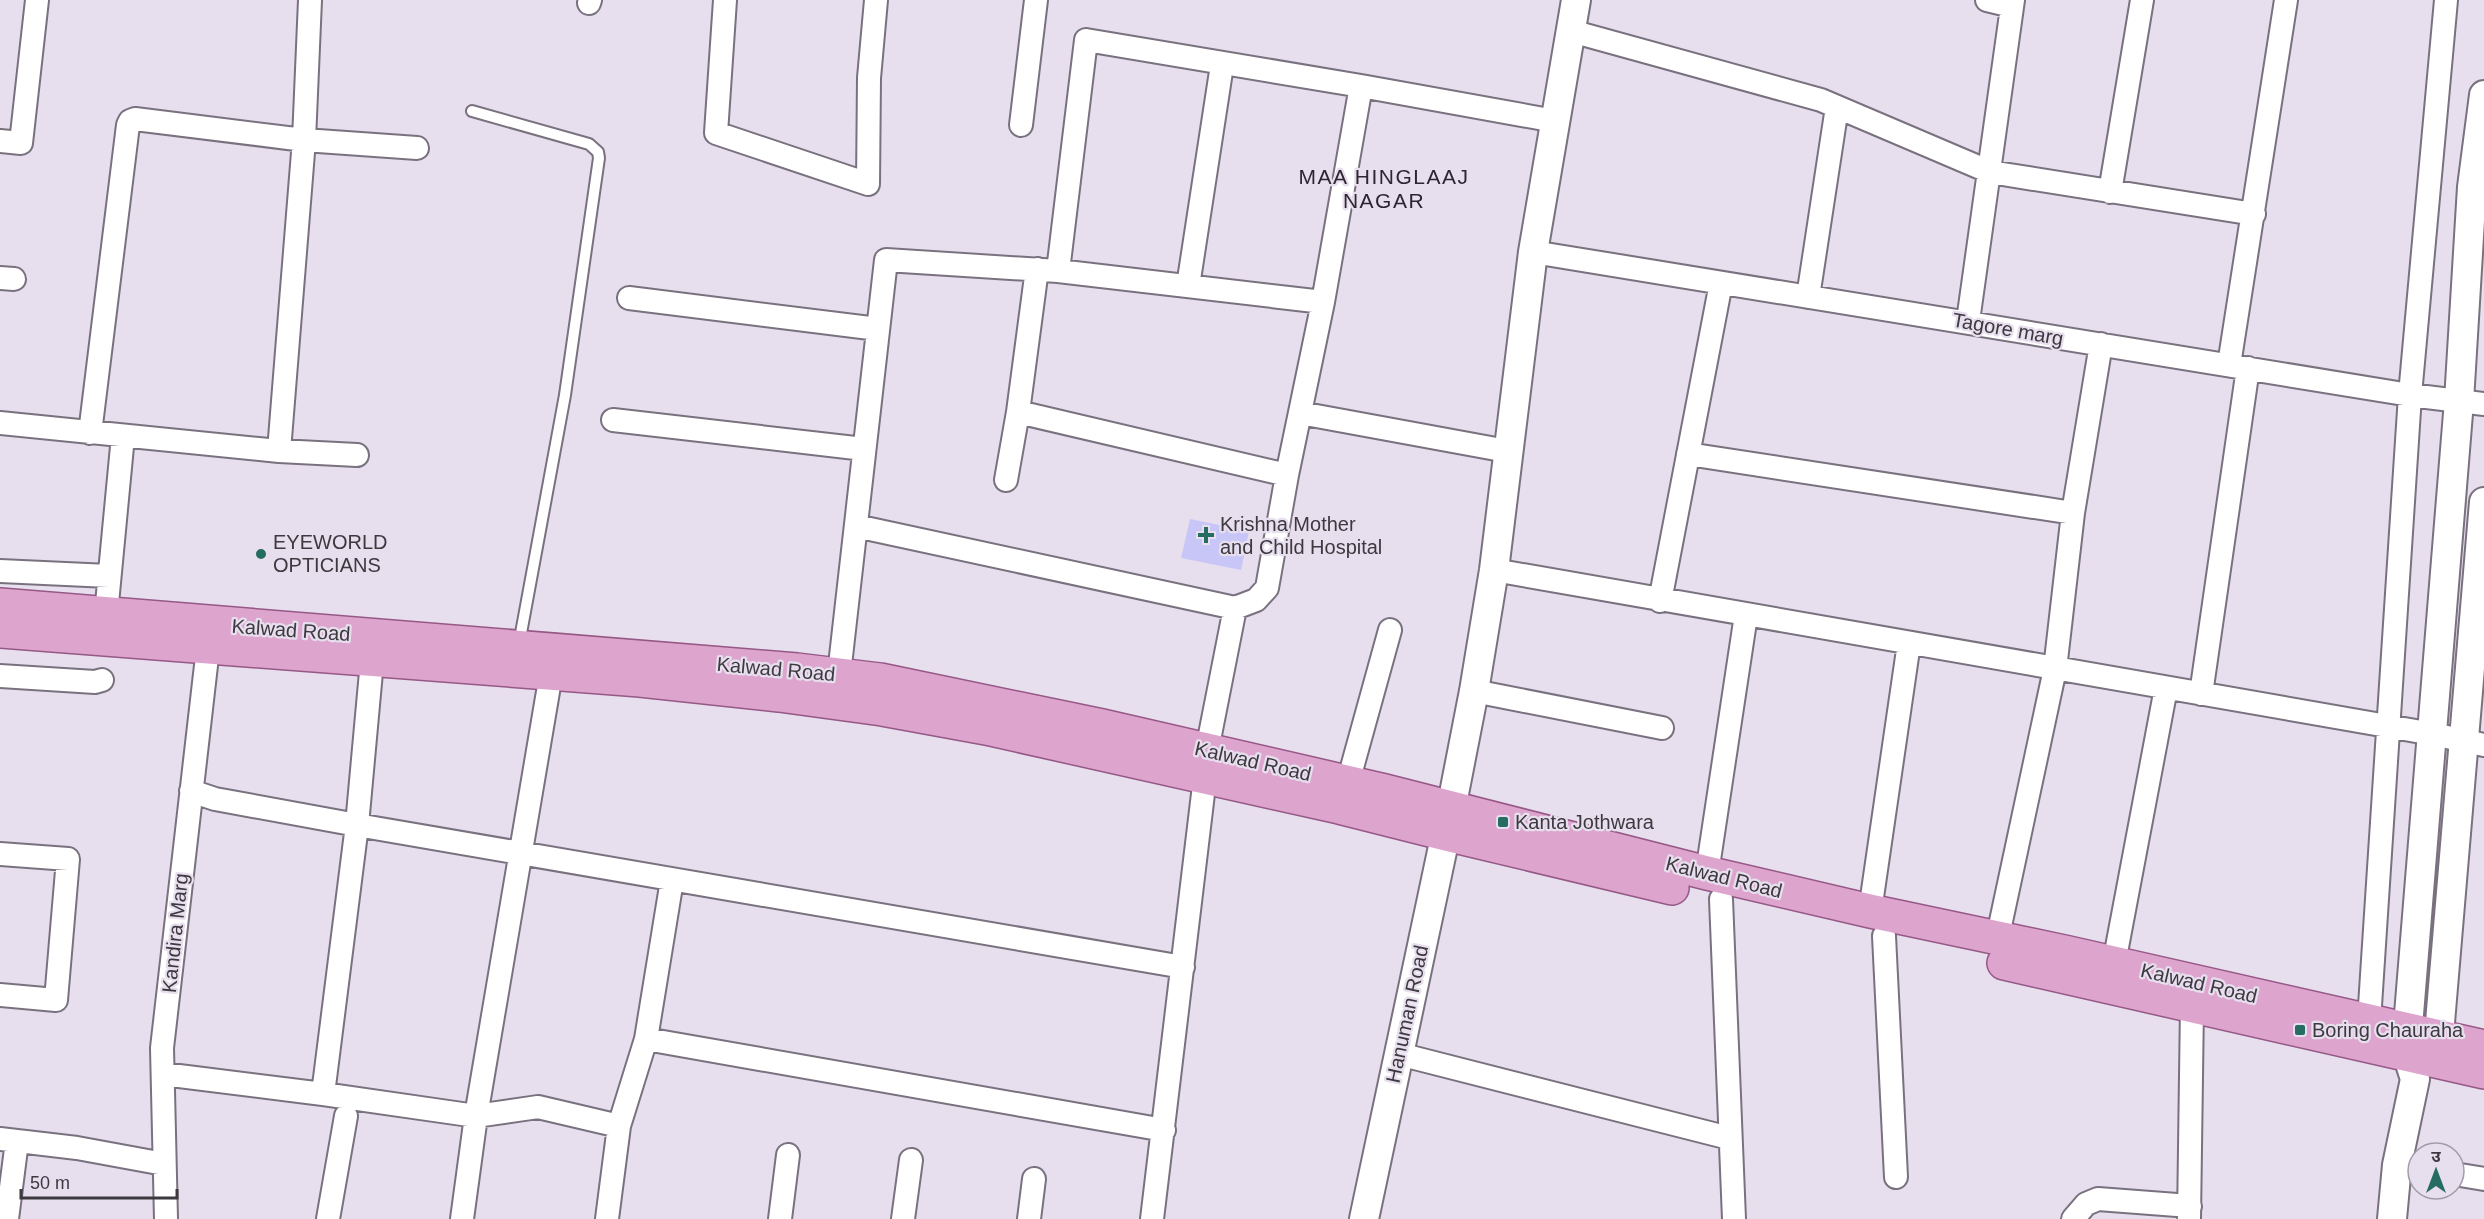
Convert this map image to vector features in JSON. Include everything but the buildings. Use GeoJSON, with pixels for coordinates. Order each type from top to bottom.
{"type":"FeatureCollection","features":[{"type":"Feature","properties":{"kind":"main road","name":"Kalwad Road"},"geometry":{"type":"LineString","coordinates":[[0,605],[106,614],[200,639],[372,661],[755,692],[876,694]]}},
{"type":"Feature","properties":{"kind":"main road","name":"Kalwad Road"},"geometry":{"type":"LineString","coordinates":[[0,631],[519,648],[839,674],[876,694],[986,728],[1206,764],[1348,782],[1448,822]]}},
{"type":"Feature","properties":{"kind":"main road","name":"Kalwad Road"},"geometry":{"type":"LineString","coordinates":[[1206,764],[1339,807],[1448,822],[1877,924],[2192,1005],[2421,1052],[2484,1049]]}},
{"type":"Feature","properties":{"kind":"main road","name":"Kalwad Road"},"geometry":{"type":"LineString","coordinates":[[1877,924],[1997,939],[2369,1021],[2421,1052]]}},
{"type":"Feature","properties":{"kind":"street"},"geometry":{"type":"LineString","coordinates":[[0,141],[21,143],[37,0]]}},
{"type":"Feature","properties":{"kind":"street"},"geometry":{"type":"LineString","coordinates":[[279,451],[304,140],[310,0]]}},
{"type":"Feature","properties":{"kind":"street"},"geometry":{"type":"LineString","coordinates":[[725,0],[716,133],[868,184],[869,78],[876,0]]}},
{"type":"Feature","properties":{"kind":"street"},"geometry":{"type":"LineString","coordinates":[[1021,125],[1036,0]]}},
{"type":"Feature","properties":{"kind":"street","name":"Hanuman Road"},"geometry":{"type":"LineString","coordinates":[[1364,1219],[1474,692],[1494,570],[1533,252],[1576,0]]}},
{"type":"Feature","properties":{"kind":"street"},"geometry":{"type":"LineString","coordinates":[[1968,321],[2012,3],[1987,0]]}},
{"type":"Feature","properties":{"kind":"street"},"geometry":{"type":"LineString","coordinates":[[2110,192],[2142,0]]}},
{"type":"Feature","properties":{"kind":"street"},"geometry":{"type":"LineString","coordinates":[[2201,693],[2254,214],[2286,0]]}},
{"type":"Feature","properties":{"kind":"street"},"geometry":{"type":"LineString","coordinates":[[2369,1021],[2410,395],[2446,0]]}},
{"type":"Feature","properties":{"kind":"street"},"geometry":{"type":"LineString","coordinates":[[1571,31],[1821,100],[1990,172],[2254,214]]}},
{"type":"Feature","properties":{"kind":"street"},"geometry":{"type":"LineString","coordinates":[[1005,480],[1047,270],[1086,40],[1555,121]]}},
{"type":"Feature","properties":{"kind":"street"},"geometry":{"type":"LineString","coordinates":[[1188,286],[1222,65]]}},
{"type":"Feature","properties":{"kind":"street"},"geometry":{"type":"LineString","coordinates":[[856,526],[1235,608],[1256,600],[1267,588],[1287,475],[1323,302],[1361,86]]}},
{"type":"Feature","properties":{"kind":"street"},"geometry":{"type":"LineString","coordinates":[[2421,1052],[2433,734],[2471,403],[2472,187],[2484,95]]}},
{"type":"Feature","properties":{"kind":"street"},"geometry":{"type":"LineString","coordinates":[[1808,297],[1837,107]]}},
{"type":"Feature","properties":{"kind":"street"},"geometry":{"type":"LineString","coordinates":[[90,433],[130,121],[135,119],[304,140],[417,148]]}},
{"type":"Feature","properties":{"kind":"street","name":"Tagore marg"},"geometry":{"type":"LineString","coordinates":[[1533,252],[2471,403]]}},
{"type":"Feature","properties":{"kind":"street"},"geometry":{"type":"LineString","coordinates":[[839,674],[886,260],[1047,270],[1323,302]]}},
{"type":"Feature","properties":{"kind":"street"},"geometry":{"type":"LineString","coordinates":[[1660,600],[1721,283]]}},
{"type":"Feature","properties":{"kind":"street"},"geometry":{"type":"LineString","coordinates":[[629,298],[878,329]]}},
{"type":"Feature","properties":{"kind":"street"},"geometry":{"type":"LineString","coordinates":[[1997,939],[2055,669],[2073,513],[2101,344]]}},
{"type":"Feature","properties":{"kind":"street"},"geometry":{"type":"LineString","coordinates":[[1018,412],[1287,475]]}},
{"type":"Feature","properties":{"kind":"street"},"geometry":{"type":"LineString","coordinates":[[1300,413],[1507,451]]}},
{"type":"Feature","properties":{"kind":"street"},"geometry":{"type":"LineString","coordinates":[[613,420],[864,449]]}},
{"type":"Feature","properties":{"kind":"street"},"geometry":{"type":"LineString","coordinates":[[0,423],[279,451],[357,456]]}},
{"type":"Feature","properties":{"kind":"street"},"geometry":{"type":"LineString","coordinates":[[106,614],[123,436]]}},
{"type":"Feature","properties":{"kind":"street"},"geometry":{"type":"LineString","coordinates":[[1688,454],[2073,513]]}},
{"type":"Feature","properties":{"kind":"street"},"geometry":{"type":"LineString","coordinates":[[2410,1141],[2421,1052],[2475,743],[2484,502]]}},
{"type":"Feature","properties":{"kind":"street"},"geometry":{"type":"LineString","coordinates":[[1494,570],[2475,743]]}},
{"type":"Feature","properties":{"kind":"street"},"geometry":{"type":"LineString","coordinates":[[0,571],[109,576]]}},
{"type":"Feature","properties":{"kind":"street"},"geometry":{"type":"LineString","coordinates":[[1152,1219],[1206,764],[1235,608]]}},
{"type":"Feature","properties":{"kind":"street"},"geometry":{"type":"LineString","coordinates":[[1734,1219],[1714,886],[1746,615]]}},
{"type":"Feature","properties":{"kind":"street"},"geometry":{"type":"LineString","coordinates":[[1348,782],[1390,630]]}},
{"type":"Feature","properties":{"kind":"street","name":"Kandira Marg"},"geometry":{"type":"LineString","coordinates":[[166,1219],[162,1048],[191,791],[200,639]]}},
{"type":"Feature","properties":{"kind":"street"},"geometry":{"type":"LineString","coordinates":[[1896,1177],[1877,924],[1909,643]]}},
{"type":"Feature","properties":{"kind":"street"},"geometry":{"type":"LineString","coordinates":[[323,1094],[357,825],[372,661]]}},
{"type":"Feature","properties":{"kind":"street"},"geometry":{"type":"LineString","coordinates":[[462,1219],[476,1116],[551,674]]}},
{"type":"Feature","properties":{"kind":"street"},"geometry":{"type":"LineString","coordinates":[[0,676],[95,682],[102,680]]}},
{"type":"Feature","properties":{"kind":"street"},"geometry":{"type":"LineString","coordinates":[[2114,963],[2166,688]]}},
{"type":"Feature","properties":{"kind":"street"},"geometry":{"type":"LineString","coordinates":[[1474,692],[1662,728]]}},
{"type":"Feature","properties":{"kind":"street"},"geometry":{"type":"LineString","coordinates":[[191,791],[215,799],[357,825],[1183,967]]}},
{"type":"Feature","properties":{"kind":"street"},"geometry":{"type":"LineString","coordinates":[[0,854],[68,859],[56,1000],[0,995]]}},
{"type":"Feature","properties":{"kind":"street"},"geometry":{"type":"LineString","coordinates":[[607,1219],[619,1126],[646,1040],[672,880]]}},
{"type":"Feature","properties":{"kind":"street"},"geometry":{"type":"LineString","coordinates":[[2073,1219],[2085,1204],[2098,1199],[2189,1212],[2192,1005]]}},
{"type":"Feature","properties":{"kind":"street"},"geometry":{"type":"LineString","coordinates":[[646,1040],[1164,1130]]}},
{"type":"Feature","properties":{"kind":"street"},"geometry":{"type":"LineString","coordinates":[[1399,1054],[1730,1138]]}},
{"type":"Feature","properties":{"kind":"street"},"geometry":{"type":"LineString","coordinates":[[163,1074],[476,1116],[537,1107],[619,1126]]}},
{"type":"Feature","properties":{"kind":"street"},"geometry":{"type":"LineString","coordinates":[[328,1219],[346,1116]]}},
{"type":"Feature","properties":{"kind":"street"},"geometry":{"type":"LineString","coordinates":[[7,1219],[8,1140],[77,1148],[164,1164]]}},
{"type":"Feature","properties":{"kind":"street"},"geometry":{"type":"LineString","coordinates":[[780,1219],[788,1155]]}},
{"type":"Feature","properties":{"kind":"street"},"geometry":{"type":"LineString","coordinates":[[903,1219],[911,1160]]}},
{"type":"Feature","properties":{"kind":"street"},"geometry":{"type":"LineString","coordinates":[[2392,1219],[2406,1170]]}},
{"type":"Feature","properties":{"kind":"street"},"geometry":{"type":"LineString","coordinates":[[2466,1176],[2484,1179]]}},
{"type":"Feature","properties":{"kind":"street"},"geometry":{"type":"LineString","coordinates":[[1029,1219],[1034,1179]]}},
{"type":"Feature","properties":{"kind":"lane"},"geometry":{"type":"LineString","coordinates":[[472,111],[589,144],[598,152],[599,158],[565,395],[519,648]]}},
{"type":"Feature","properties":{"kind":"place","name":"Krishna Mother and Child Hospital"},"geometry":{"type":"Point","coordinates":[1206,535]}},
{"type":"Feature","properties":{"kind":"place","name":"EYEWORLD OPTICIANS"},"geometry":{"type":"Point","coordinates":[261,554]}},
{"type":"Feature","properties":{"kind":"place","name":"Kanta Jothwara"},"geometry":{"type":"Point","coordinates":[1503,822]}},
{"type":"Feature","properties":{"kind":"place","name":"Boring Chauraha"},"geometry":{"type":"Point","coordinates":[2300,1030]}},
{"type":"Feature","properties":{"kind":"district","name":"MAA HINGLAAJ NAGAR"},"geometry":{"type":"Point","coordinates":[1384,188]}}]}
